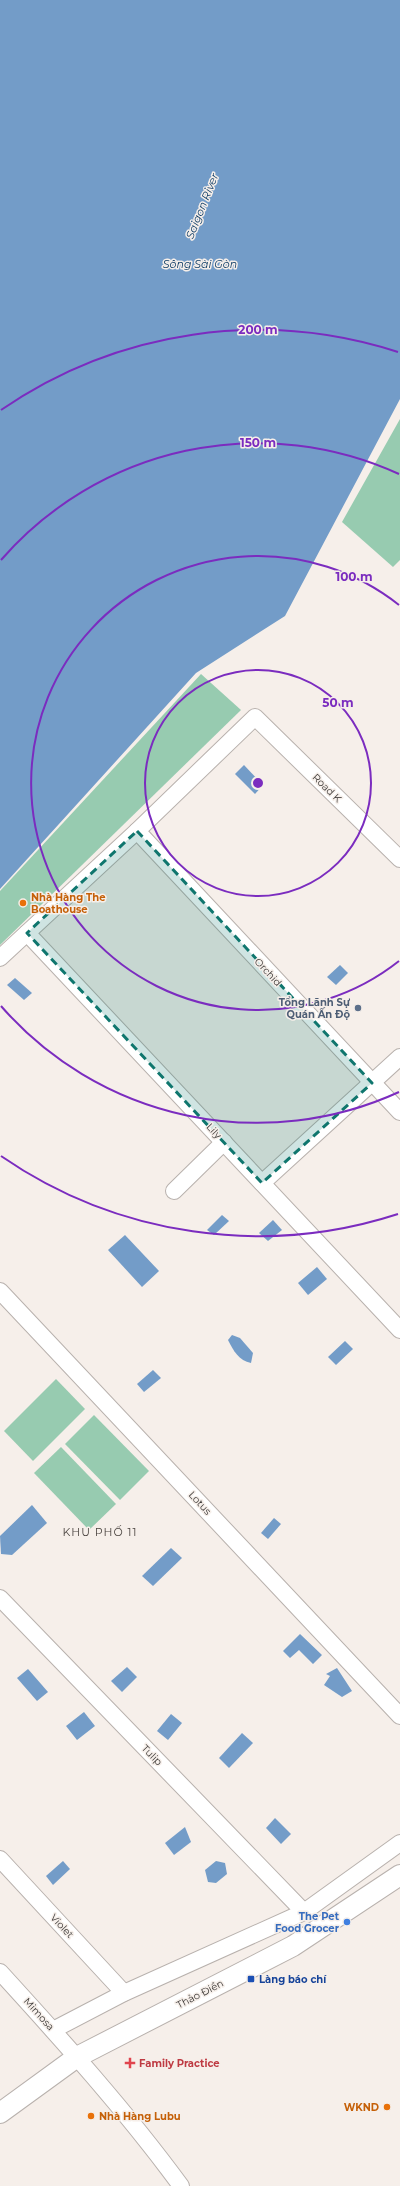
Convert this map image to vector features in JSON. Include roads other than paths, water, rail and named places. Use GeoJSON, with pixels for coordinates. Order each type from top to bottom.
{"type":"FeatureCollection","features":[{"type":"Feature","properties":{"kind":"main road","name":"Thảo Điền"},"geometry":{"type":"LineString","coordinates":[[0,2113],[77,2056],[293,1946],[400,1875]]}},
{"type":"Feature","properties":{"kind":"street","name":"Road K"},"geometry":{"type":"LineString","coordinates":[[137,831],[255,717],[400,859]]}},
{"type":"Feature","properties":{"kind":"street"},"geometry":{"type":"LineString","coordinates":[[0,958],[137,831]]}},
{"type":"Feature","properties":{"kind":"street","name":"Orchid"},"geometry":{"type":"LineString","coordinates":[[137,831],[400,1112]]}},
{"type":"Feature","properties":{"kind":"street","name":"Lily"},"geometry":{"type":"LineString","coordinates":[[27,933],[400,1330]]}},
{"type":"Feature","properties":{"kind":"street"},"geometry":{"type":"LineString","coordinates":[[262,1184],[400,1057]]}},
{"type":"Feature","properties":{"kind":"street"},"geometry":{"type":"LineString","coordinates":[[174,1191],[224,1142]]}},
{"type":"Feature","properties":{"kind":"street","name":"Lotus"},"geometry":{"type":"LineString","coordinates":[[0,1291],[400,1716]]}},
{"type":"Feature","properties":{"kind":"street","name":"Tulip"},"geometry":{"type":"LineString","coordinates":[[0,1598],[304,1912]]}},
{"type":"Feature","properties":{"kind":"street"},"geometry":{"type":"LineString","coordinates":[[53,2030],[124,1993],[304,1912],[400,1843]]}},
{"type":"Feature","properties":{"kind":"street","name":"Violet"},"geometry":{"type":"LineString","coordinates":[[0,1859],[124,1993]]}},
{"type":"Feature","properties":{"kind":"street","name":"Mimosa"},"geometry":{"type":"LineString","coordinates":[[0,1972],[77,2056],[157,2154],[181,2186]]}},
{"type":"Feature","properties":{"kind":"water","name":"Sông Sài Gòn"},"geometry":{"type":"Polygon","coordinates":[[[0,0],[400,0],[400,399],[285,616],[196,673],[0,889],[0,0]]]}},
{"type":"Feature","properties":{"kind":"water"},"geometry":{"type":"Polygon","coordinates":[[[244,765],[263,785],[255,794],[235,774],[244,765]]]}},
{"type":"Feature","properties":{"kind":"water"},"geometry":{"type":"Polygon","coordinates":[[[340,965],[348,973],[336,985],[327,977],[340,965]]]}},
{"type":"Feature","properties":{"kind":"water"},"geometry":{"type":"Polygon","coordinates":[[[15,978],[32,993],[24,1000],[7,985],[15,978]]]}},
{"type":"Feature","properties":{"kind":"water"},"geometry":{"type":"Polygon","coordinates":[[[222,1215],[229,1221],[214,1235],[207,1230],[222,1215]]]}},
{"type":"Feature","properties":{"kind":"water"},"geometry":{"type":"Polygon","coordinates":[[[273,1220],[282,1230],[268,1241],[259,1233],[273,1220]]]}},
{"type":"Feature","properties":{"kind":"water"},"geometry":{"type":"Polygon","coordinates":[[[125,1235],[159,1271],[142,1287],[108,1250],[125,1235]]]}},
{"type":"Feature","properties":{"kind":"water"},"geometry":{"type":"Polygon","coordinates":[[[317,1267],[327,1279],[308,1295],[298,1283],[317,1267]]]}},
{"type":"Feature","properties":{"kind":"water"},"geometry":{"type":"Polygon","coordinates":[[[232,1335],[240,1338],[253,1353],[251,1363],[243,1360],[234,1351],[228,1340],[232,1335]]]}},
{"type":"Feature","properties":{"kind":"water"},"geometry":{"type":"Polygon","coordinates":[[[345,1341],[353,1349],[336,1365],[328,1357],[345,1341]]]}},
{"type":"Feature","properties":{"kind":"water"},"geometry":{"type":"Polygon","coordinates":[[[153,1370],[161,1378],[144,1392],[137,1384],[153,1370]]]}},
{"type":"Feature","properties":{"kind":"water"},"geometry":{"type":"Polygon","coordinates":[[[32,1505],[47,1523],[12,1555],[1,1554],[0,1536],[32,1505]]]}},
{"type":"Feature","properties":{"kind":"water"},"geometry":{"type":"Polygon","coordinates":[[[274,1518],[281,1524],[268,1539],[261,1533],[274,1518]]]}},
{"type":"Feature","properties":{"kind":"water"},"geometry":{"type":"Polygon","coordinates":[[[171,1548],[182,1558],[153,1586],[142,1576],[171,1548]]]}},
{"type":"Feature","properties":{"kind":"water"},"geometry":{"type":"Polygon","coordinates":[[[300,1634],[322,1655],[313,1664],[299,1650],[290,1658],[283,1651],[300,1634]]]}},
{"type":"Feature","properties":{"kind":"water"},"geometry":{"type":"Polygon","coordinates":[[[127,1667],[137,1677],[122,1692],[111,1681],[127,1667]]]}},
{"type":"Feature","properties":{"kind":"water"},"geometry":{"type":"Polygon","coordinates":[[[337,1668],[352,1691],[342,1697],[324,1685],[330,1676],[326,1674],[337,1668]]]}},
{"type":"Feature","properties":{"kind":"water"},"geometry":{"type":"Polygon","coordinates":[[[28,1669],[48,1692],[37,1701],[17,1678],[28,1669]]]}},
{"type":"Feature","properties":{"kind":"water"},"geometry":{"type":"Polygon","coordinates":[[[84,1712],[95,1726],[77,1740],[66,1726],[84,1712]]]}},
{"type":"Feature","properties":{"kind":"water"},"geometry":{"type":"Polygon","coordinates":[[[171,1714],[182,1723],[168,1740],[157,1731],[171,1714]]]}},
{"type":"Feature","properties":{"kind":"water"},"geometry":{"type":"Polygon","coordinates":[[[242,1733],[253,1743],[229,1768],[219,1758],[242,1733]]]}},
{"type":"Feature","properties":{"kind":"water"},"geometry":{"type":"Polygon","coordinates":[[[275,1818],[291,1834],[281,1844],[266,1828],[275,1818]]]}},
{"type":"Feature","properties":{"kind":"water"},"geometry":{"type":"Polygon","coordinates":[[[185,1827],[191,1842],[174,1855],[165,1843],[185,1827]]]}},
{"type":"Feature","properties":{"kind":"water"},"geometry":{"type":"Polygon","coordinates":[[[63,1861],[70,1869],[53,1885],[46,1876],[63,1861]]]}},
{"type":"Feature","properties":{"kind":"water"},"geometry":{"type":"Polygon","coordinates":[[[216,1861],[225,1863],[227,1874],[216,1883],[208,1882],[205,1870],[216,1861]]]}},
{"type":"Feature","properties":{"kind":"place","name":"Nhà Hàng The Boathouse"},"geometry":{"type":"Point","coordinates":[23,903]}},
{"type":"Feature","properties":{"kind":"place","name":"Tổng Lãnh Sự Quán Ấn Độ"},"geometry":{"type":"Point","coordinates":[358,1008]}},
{"type":"Feature","properties":{"kind":"place","name":"The Pet Food Grocer"},"geometry":{"type":"Point","coordinates":[347,1922]}},
{"type":"Feature","properties":{"kind":"place","name":"Làng báo chí"},"geometry":{"type":"Point","coordinates":[251,1979]}},
{"type":"Feature","properties":{"kind":"place","name":"Family Practice"},"geometry":{"type":"Point","coordinates":[130,2063]}},
{"type":"Feature","properties":{"kind":"place","name":"WKND"},"geometry":{"type":"Point","coordinates":[387,2107]}},
{"type":"Feature","properties":{"kind":"place","name":"Nhà Hàng Lubu"},"geometry":{"type":"Point","coordinates":[91,2116]}},
{"type":"Feature","properties":{"kind":"district","name":"KHU PHỐ 11"},"geometry":{"type":"Point","coordinates":[100,1532]}},
{"type":"Feature","properties":{"kind":"water label","name":"Saigon River"},"geometry":{"type":"Point","coordinates":[202,206]}}]}
